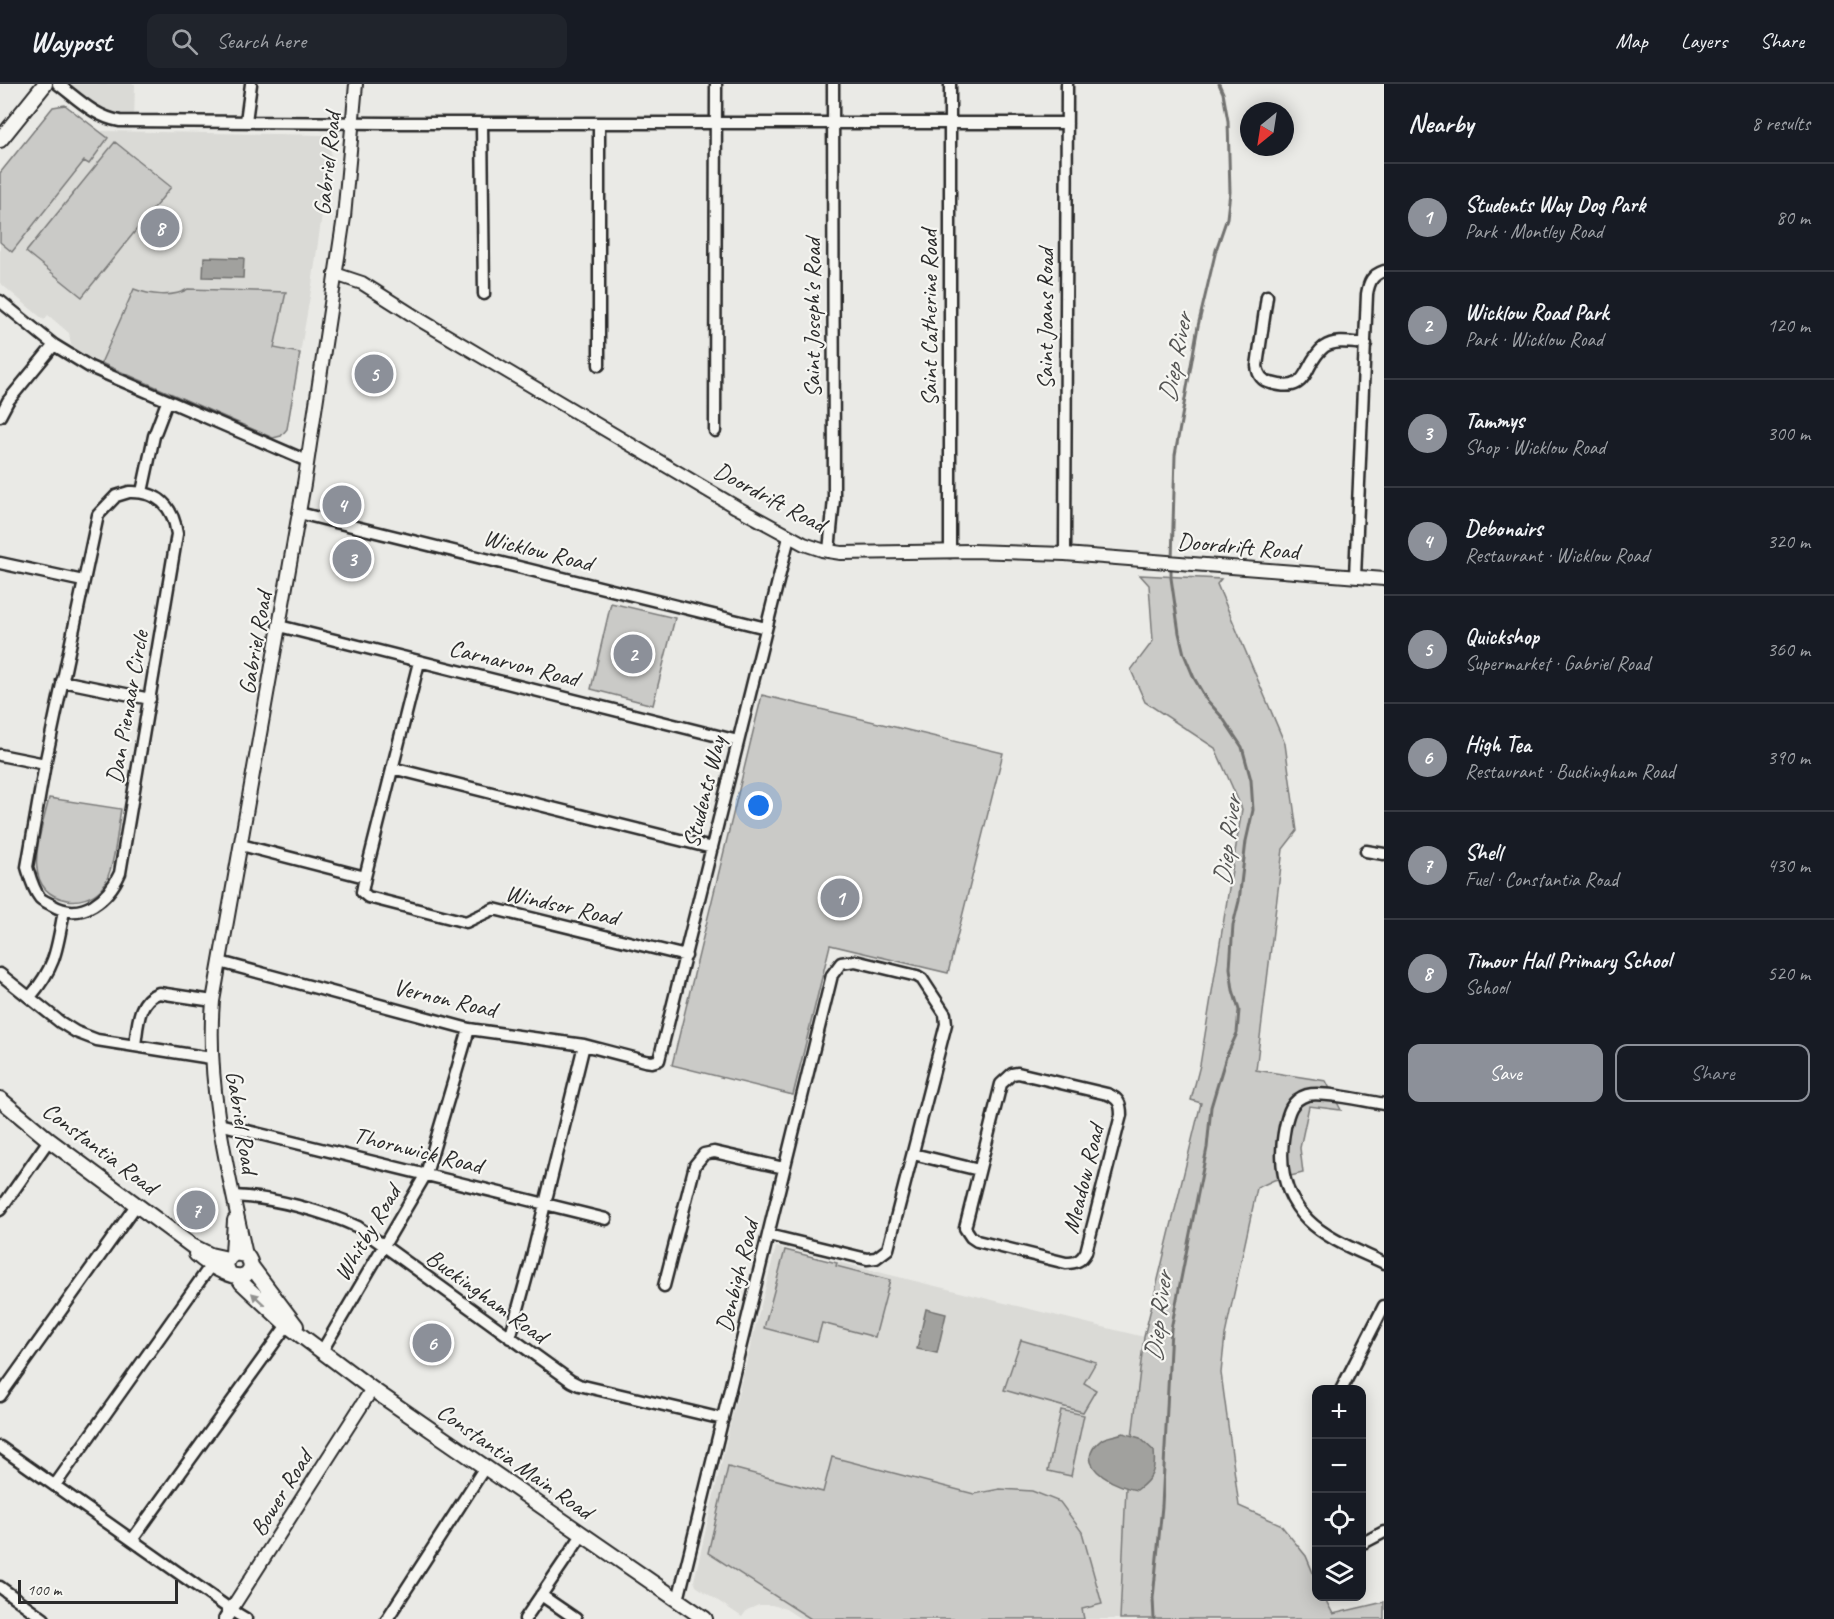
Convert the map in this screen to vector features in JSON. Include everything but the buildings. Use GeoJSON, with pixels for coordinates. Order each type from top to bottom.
{"type":"FeatureCollection","features":[{"type":"Feature","properties":{"kind":"main road"},"geometry":{"type":"LineString","coordinates":[[0,140],[45,84]]}},
{"type":"Feature","properties":{"kind":"main road","name":"Constantia Road"},"geometry":{"type":"LineString","coordinates":[[0,1099],[50,1140],[173,1232],[211,1265],[233,1275]]}},
{"type":"Feature","properties":{"kind":"main road","name":"Constantia Road"},"geometry":{"type":"LineString","coordinates":[[173,1232],[204,1252],[239,1258]]}},
{"type":"Feature","properties":{"kind":"main road"},"geometry":{"type":"LineString","coordinates":[[239,1258],[245,1275],[233,1275],[226,1266],[239,1258]]}},
{"type":"Feature","properties":{"kind":"main road","name":"Constantia Main Road"},"geometry":{"type":"LineString","coordinates":[[239,1258],[302,1336]]}},
{"type":"Feature","properties":{"kind":"main road","name":"Constantia Main Road"},"geometry":{"type":"LineString","coordinates":[[233,1275],[287,1325],[372,1389],[705,1619]]}},
{"type":"Feature","properties":{"kind":"street"},"geometry":{"type":"LineString","coordinates":[[58,84],[91,110],[111,120],[482,123],[1067,123]]}},
{"type":"Feature","properties":{"kind":"street"},"geometry":{"type":"LineString","coordinates":[[246,122],[251,84]]}},
{"type":"Feature","properties":{"kind":"street","name":"Gabriel Road"},"geometry":{"type":"LineString","coordinates":[[239,1258],[235,1202],[219,1124],[210,1058],[213,1001],[299,513],[344,217],[356,84]]}},
{"type":"Feature","properties":{"kind":"street"},"geometry":{"type":"LineString","coordinates":[[715,431],[716,84]]}},
{"type":"Feature","properties":{"kind":"street","name":"Saint Joseph's Road"},"geometry":{"type":"LineString","coordinates":[[829,551],[834,499],[833,84]]}},
{"type":"Feature","properties":{"kind":"street","name":"Saint Catherine Road"},"geometry":{"type":"LineString","coordinates":[[950,84],[950,552]]}},
{"type":"Feature","properties":{"kind":"street","name":"Saint Joans Road"},"geometry":{"type":"LineString","coordinates":[[1065,554],[1067,84]]}},
{"type":"Feature","properties":{"kind":"street"},"geometry":{"type":"LineString","coordinates":[[482,123],[484,294]]}},
{"type":"Feature","properties":{"kind":"street"},"geometry":{"type":"LineString","coordinates":[[599,123],[599,365]]}},
{"type":"Feature","properties":{"kind":"street"},"geometry":{"type":"LineString","coordinates":[[1355,577],[1367,294],[1373,277],[1384,272]]}},
{"type":"Feature","properties":{"kind":"street","name":"Doordrift Road"},"geometry":{"type":"LineString","coordinates":[[335,274],[362,283],[422,321],[789,537],[813,547],[860,554],[950,552],[1065,554],[1384,579]]}},
{"type":"Feature","properties":{"kind":"street"},"geometry":{"type":"LineString","coordinates":[[1267,296],[1257,366],[1261,377],[1268,382],[1286,386],[1298,383],[1303,379],[1318,353],[1332,343],[1366,344]]}},
{"type":"Feature","properties":{"kind":"street"},"geometry":{"type":"LineString","coordinates":[[0,300],[54,345],[90,368],[307,461]]}},
{"type":"Feature","properties":{"kind":"street"},"geometry":{"type":"LineString","coordinates":[[0,416],[8,401],[54,345]]}},
{"type":"Feature","properties":{"kind":"street"},"geometry":{"type":"LineString","coordinates":[[30,997],[50,971],[57,950],[64,910],[41,898],[32,883],[27,867],[45,764],[98,515],[116,496],[129,492],[142,492],[154,436],[167,402]]}},
{"type":"Feature","properties":{"kind":"street","name":"Dan Pienaar Circle"},"geometry":{"type":"LineString","coordinates":[[64,910],[75,911],[97,903],[114,887],[120,873],[177,534],[176,520],[168,508],[156,497],[142,492]]}},
{"type":"Feature","properties":{"kind":"street","name":"Wicklow Road"},"geometry":{"type":"LineString","coordinates":[[299,513],[766,628]]}},
{"type":"Feature","properties":{"kind":"street","name":"Students Way"},"geometry":{"type":"LineString","coordinates":[[661,1057],[789,537]]}},
{"type":"Feature","properties":{"kind":"street"},"geometry":{"type":"LineString","coordinates":[[0,563],[83,581]]}},
{"type":"Feature","properties":{"kind":"street","name":"Carnarvon Road"},"geometry":{"type":"LineString","coordinates":[[279,626],[738,741]]}},
{"type":"Feature","properties":{"kind":"street"},"geometry":{"type":"LineString","coordinates":[[241,845],[365,877],[419,662]]}},
{"type":"Feature","properties":{"kind":"street"},"geometry":{"type":"LineString","coordinates":[[62,681],[150,699]]}},
{"type":"Feature","properties":{"kind":"street"},"geometry":{"type":"LineString","coordinates":[[0,755],[45,764]]}},
{"type":"Feature","properties":{"kind":"street"},"geometry":{"type":"LineString","coordinates":[[392,768],[712,848]]}},
{"type":"Feature","properties":{"kind":"street"},"geometry":{"type":"LineString","coordinates":[[1366,851],[1384,854]]}},
{"type":"Feature","properties":{"kind":"street","name":"Windsor Road"},"geometry":{"type":"LineString","coordinates":[[365,877],[362,892],[368,897],[466,922],[494,909],[686,956]]}},
{"type":"Feature","properties":{"kind":"street","name":"Denbigh Road"},"geometry":{"type":"LineString","coordinates":[[678,1600],[832,975],[841,963],[855,961],[917,976],[927,983],[945,1014],[946,1024],[913,1154]]}},
{"type":"Feature","properties":{"kind":"street","name":"Vernon Road"},"geometry":{"type":"LineString","coordinates":[[220,962],[469,1029],[584,1046],[652,1062],[661,1057]]}},
{"type":"Feature","properties":{"kind":"street"},"geometry":{"type":"LineString","coordinates":[[0,974],[76,1032],[97,1040],[210,1058]]}},
{"type":"Feature","properties":{"kind":"street"},"geometry":{"type":"LineString","coordinates":[[135,1045],[141,1010],[144,1002],[153,994],[213,1001]]}},
{"type":"Feature","properties":{"kind":"street","name":"Whitby Road"},"geometry":{"type":"LineString","coordinates":[[322,1351],[426,1174],[469,1029]]}},
{"type":"Feature","properties":{"kind":"street"},"geometry":{"type":"LineString","coordinates":[[510,1338],[584,1046]]}},
{"type":"Feature","properties":{"kind":"street","name":"Meadow Road"},"geometry":{"type":"LineString","coordinates":[[1012,1074],[1028,1074],[1107,1094],[1118,1101],[1121,1107],[1121,1115],[1086,1252],[1082,1259],[1074,1263],[1032,1255],[977,1241],[971,1237],[965,1228],[979,1170],[1000,1084],[1012,1074]]}},
{"type":"Feature","properties":{"kind":"street"},"geometry":{"type":"LineString","coordinates":[[1384,1104],[1319,1095],[1303,1096],[1289,1111],[1281,1156],[1286,1186],[1302,1214],[1319,1230],[1384,1263]]}},
{"type":"Feature","properties":{"kind":"street","name":"Thornwick Road"},"geometry":{"type":"LineString","coordinates":[[219,1124],[606,1219]]}},
{"type":"Feature","properties":{"kind":"street"},"geometry":{"type":"LineString","coordinates":[[0,1210],[50,1140]]}},
{"type":"Feature","properties":{"kind":"street"},"geometry":{"type":"LineString","coordinates":[[664,1286],[695,1165],[701,1156],[714,1152],[784,1168]]}},
{"type":"Feature","properties":{"kind":"street"},"geometry":{"type":"LineString","coordinates":[[768,1235],[867,1259],[876,1258],[884,1254],[891,1243],[913,1154],[979,1170]]}},
{"type":"Feature","properties":{"kind":"street","name":"Buckingham Road"},"geometry":{"type":"LineString","coordinates":[[235,1202],[257,1198],[322,1213],[358,1227],[563,1377],[579,1385],[723,1419]]}},
{"type":"Feature","properties":{"kind":"street"},"geometry":{"type":"LineString","coordinates":[[0,1396],[137,1204]]}},
{"type":"Feature","properties":{"kind":"street"},"geometry":{"type":"LineString","coordinates":[[54,1485],[211,1265]]}},
{"type":"Feature","properties":{"kind":"street"},"geometry":{"type":"LineString","coordinates":[[1343,1385],[1384,1306]]}},
{"type":"Feature","properties":{"kind":"street"},"geometry":{"type":"LineString","coordinates":[[132,1540],[287,1325]]}},
{"type":"Feature","properties":{"kind":"street","name":"Bower Road"},"geometry":{"type":"LineString","coordinates":[[228,1615],[372,1389]]}},
{"type":"Feature","properties":{"kind":"street"},"geometry":{"type":"LineString","coordinates":[[0,1447],[132,1540],[228,1615],[246,1619]]}},
{"type":"Feature","properties":{"kind":"street"},"geometry":{"type":"LineString","coordinates":[[387,1619],[485,1467]]}},
{"type":"Feature","properties":{"kind":"street"},"geometry":{"type":"LineString","coordinates":[[1366,1541],[1384,1532]]}},
{"type":"Feature","properties":{"kind":"street"},"geometry":{"type":"LineString","coordinates":[[525,1619],[582,1535]]}},
{"type":"Feature","properties":{"kind":"street"},"geometry":{"type":"LineString","coordinates":[[0,1587],[44,1619]]}},
{"type":"Feature","properties":{"kind":"street"},"geometry":{"type":"LineString","coordinates":[[541,1595],[576,1619]]}},
{"type":"Feature","properties":{"kind":"shaded area"},"geometry":{"type":"Polygon","coordinates":[[[58,84],[135,84],[134,120],[120,121],[58,84]]]}},
{"type":"Feature","properties":{"kind":"shaded area"},"geometry":{"type":"Polygon","coordinates":[[[65,105],[101,132],[324,135],[332,144],[312,285],[287,428],[281,436],[273,438],[81,354],[71,345],[69,333],[48,315],[44,320],[0,283],[0,173],[53,107],[65,105]]]}},
{"type":"Feature","properties":{"kind":"shaded area"},"geometry":{"type":"Polygon","coordinates":[[[65,105],[108,138],[89,164],[84,161],[12,252],[0,242],[0,173],[53,107],[65,105]]]}},
{"type":"Feature","properties":{"kind":"shaded area"},"geometry":{"type":"Polygon","coordinates":[[[115,142],[171,187],[82,297],[26,252],[115,142]]]}},
{"type":"Feature","properties":{"kind":"shaded area"},"geometry":{"type":"Polygon","coordinates":[[[204,257],[244,258],[243,278],[203,277],[204,257]]]}},
{"type":"Feature","properties":{"kind":"shaded area"},"geometry":{"type":"Polygon","coordinates":[[[134,289],[161,295],[175,294],[188,289],[286,292],[274,348],[300,353],[287,429],[281,436],[273,438],[101,363],[134,289]]]}},
{"type":"Feature","properties":{"kind":"shaded area"},"geometry":{"type":"Polygon","coordinates":[[[1140,575],[1221,579],[1217,584],[1285,744],[1297,831],[1283,849],[1256,1070],[1326,1081],[1341,1110],[1309,1106],[1300,1148],[1303,1173],[1274,1180],[1257,1188],[1225,1335],[1221,1373],[1239,1506],[1280,1524],[1306,1556],[1312,1570],[1312,1601],[1326,1601],[1333,1614],[1384,1602],[1384,1619],[1120,1619],[1126,1488],[1144,1337],[1201,1103],[1191,1100],[1200,1065],[1242,809],[1215,748],[1145,702],[1131,670],[1153,641],[1149,585],[1140,575]]]}},
{"type":"Feature","properties":{"kind":"shaded area"},"geometry":{"type":"Polygon","coordinates":[[[611,603],[675,618],[653,705],[591,689],[611,603]]]}},
{"type":"Feature","properties":{"kind":"shaded area"},"geometry":{"type":"Polygon","coordinates":[[[762,695],[1003,753],[948,973],[830,945],[793,1095],[672,1065],[762,695]]]}},
{"type":"Feature","properties":{"kind":"shaded area"},"geometry":{"type":"Polygon","coordinates":[[[49,798],[121,809],[115,851],[106,882],[98,892],[90,897],[67,900],[52,894],[42,885],[37,872],[38,842],[49,798]]]}},
{"type":"Feature","properties":{"kind":"shaded area"},"geometry":{"type":"Polygon","coordinates":[[[776,1247],[1144,1337],[1126,1488],[1120,1619],[801,1619],[786,1609],[772,1605],[759,1605],[747,1610],[742,1617],[696,1586],[694,1581],[731,1421],[776,1247]]]}},
{"type":"Feature","properties":{"kind":"shaded area"},"geometry":{"type":"Polygon","coordinates":[[[785,1250],[890,1280],[875,1337],[822,1323],[817,1342],[764,1328],[785,1250]]]}},
{"type":"Feature","properties":{"kind":"shaded area"},"geometry":{"type":"Polygon","coordinates":[[[926,1309],[946,1314],[937,1353],[917,1349],[926,1309]]]}},
{"type":"Feature","properties":{"kind":"shaded area"},"geometry":{"type":"Polygon","coordinates":[[[1021,1340],[1096,1362],[1084,1383],[1096,1390],[1083,1412],[1004,1390],[1021,1340]]]}},
{"type":"Feature","properties":{"kind":"shaded area"},"geometry":{"type":"Polygon","coordinates":[[[1061,1410],[1084,1415],[1071,1476],[1048,1471],[1061,1410]]]}},
{"type":"Feature","properties":{"kind":"shaded area"},"geometry":{"type":"Polygon","coordinates":[[[1123,1433],[1140,1438],[1154,1451],[1152,1474],[1137,1490],[1112,1482],[1096,1470],[1092,1463],[1091,1455],[1099,1442],[1123,1433]]]}},
{"type":"Feature","properties":{"kind":"shaded area"},"geometry":{"type":"Polygon","coordinates":[[[832,1457],[974,1494],[1000,1489],[1032,1491],[1060,1502],[1082,1532],[1102,1604],[1082,1609],[1084,1619],[811,1619],[708,1553],[728,1467],[823,1492],[832,1457]]]}},
{"type":"Feature","properties":{"kind":"waterway","name":"Diep River"},"geometry":{"type":"LineString","coordinates":[[1172,561],[1175,455],[1198,326],[1216,250],[1227,218],[1230,192],[1228,121],[1219,84]]}},
{"type":"Feature","properties":{"kind":"waterway","name":"Diep River"},"geometry":{"type":"LineString","coordinates":[[1154,1619],[1153,1598],[1162,1506],[1171,1329],[1207,1148],[1211,1107],[1226,1057],[1237,1033],[1239,1010],[1230,968],[1233,925],[1253,810],[1251,780],[1242,747],[1222,717],[1206,699],[1184,654],[1179,633],[1171,567]]}},
{"type":"Feature","properties":{"kind":"place","name":"Timour Hall Primary School"},"geometry":{"type":"Point","coordinates":[160,228]}},
{"type":"Feature","properties":{"kind":"place","name":"Quickshop"},"geometry":{"type":"Point","coordinates":[374,374]}},
{"type":"Feature","properties":{"kind":"place","name":"Debonairs"},"geometry":{"type":"Point","coordinates":[342,505]}},
{"type":"Feature","properties":{"kind":"place","name":"Tammys"},"geometry":{"type":"Point","coordinates":[352,559]}},
{"type":"Feature","properties":{"kind":"place","name":"Wicklow Road Park"},"geometry":{"type":"Point","coordinates":[633,654]}},
{"type":"Feature","properties":{"kind":"place","name":"Students Way Dog Park"},"geometry":{"type":"Point","coordinates":[840,898]}},
{"type":"Feature","properties":{"kind":"place","name":"Shell"},"geometry":{"type":"Point","coordinates":[196,1210]}},
{"type":"Feature","properties":{"kind":"place","name":"High Tea"},"geometry":{"type":"Point","coordinates":[432,1343]}}]}
